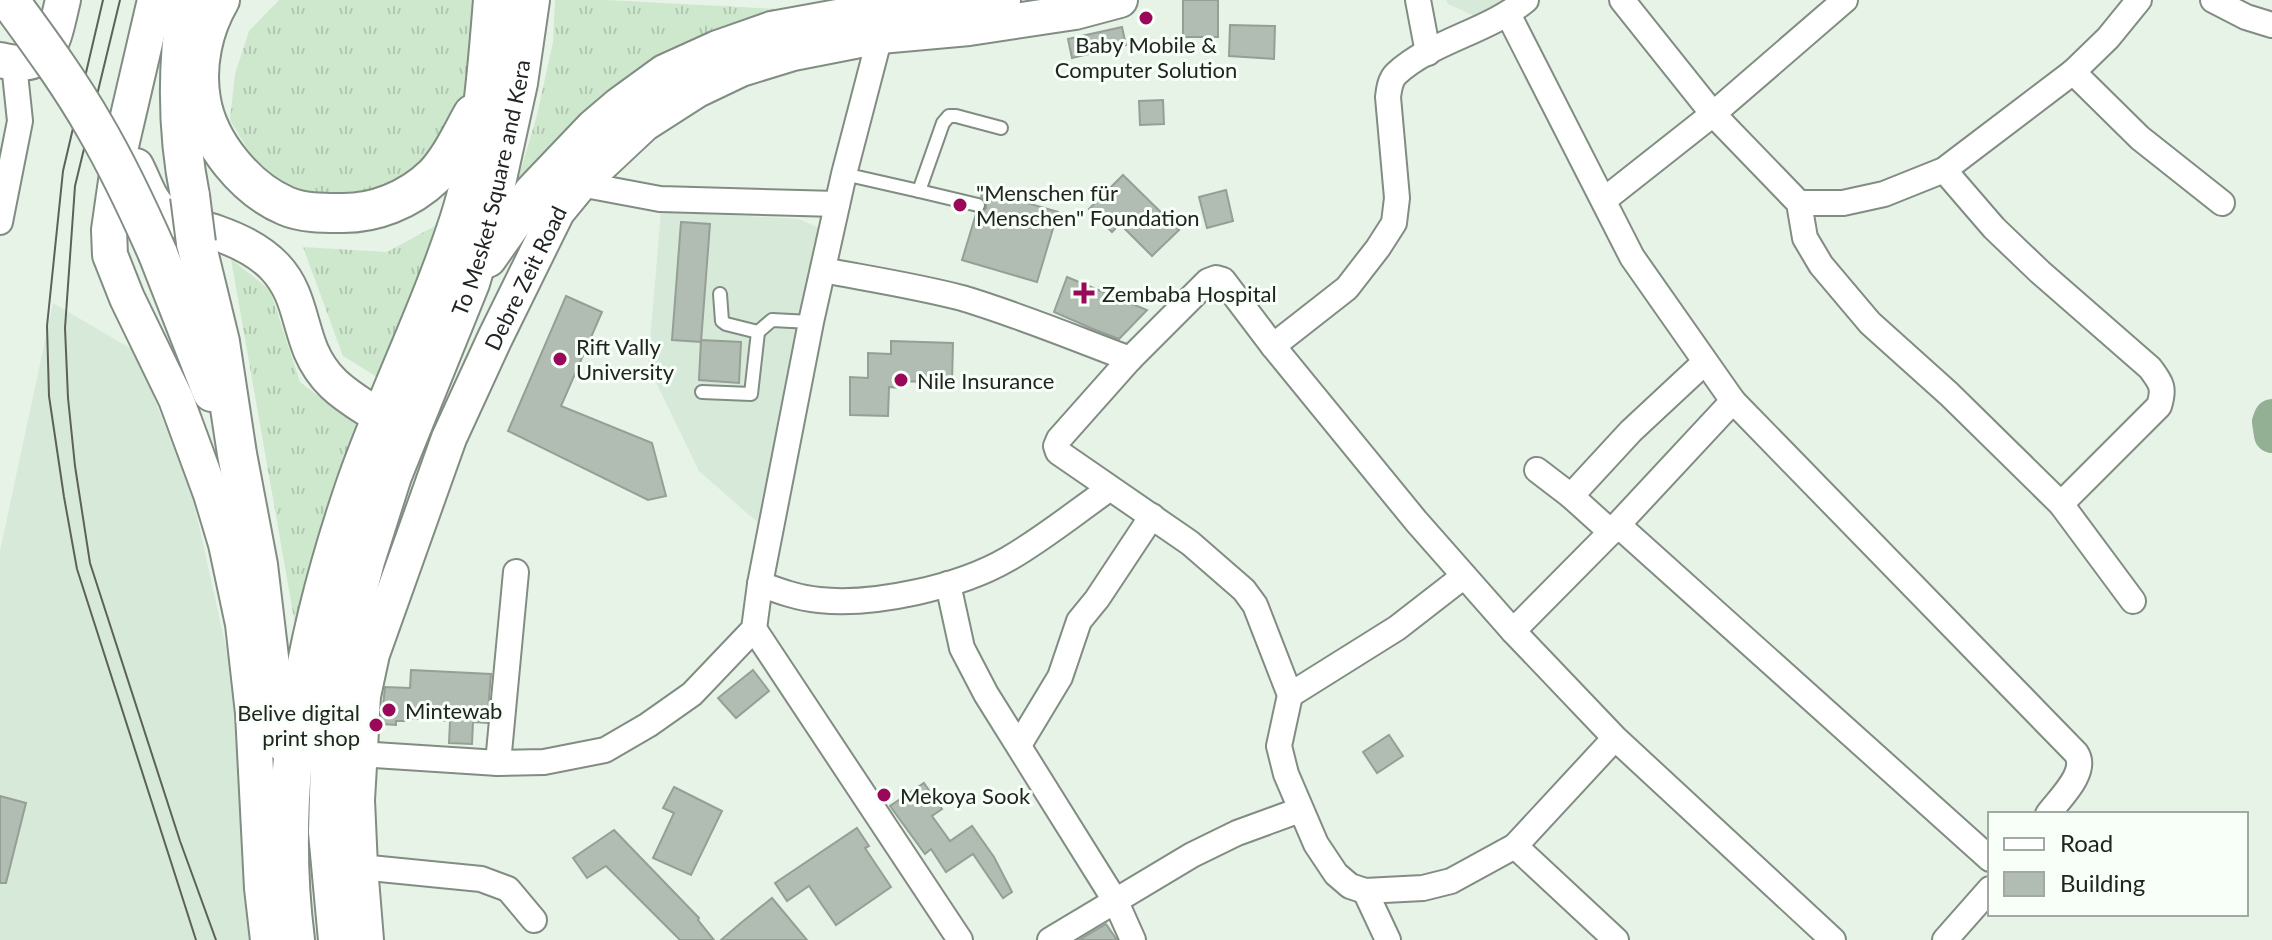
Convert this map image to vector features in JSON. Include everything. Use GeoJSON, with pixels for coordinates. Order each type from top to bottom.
{"type":"FeatureCollection","features":[{"type":"Feature","properties":{"kind":"main road"},"geometry":{"type":"LineString","coordinates":[[9,0],[95,127],[134,199],[237,454]]}},
{"type":"Feature","properties":{"kind":"main road"},"geometry":{"type":"LineString","coordinates":[[155,0],[124,136],[109,230],[110,255],[127,298],[176,399],[202,466],[226,544],[243,624],[253,713],[262,888],[268,940]]}},
{"type":"Feature","properties":{"kind":"main road"},"geometry":{"type":"LineString","coordinates":[[187,0],[179,98],[183,159],[196,243],[220,342],[262,593],[275,708],[291,759]]}},
{"type":"Feature","properties":{"kind":"main road"},"geometry":{"type":"LineString","coordinates":[[220,0],[202,43],[199,72],[201,101],[209,126],[234,169],[262,193],[287,207],[319,213],[358,214],[393,203],[432,178],[454,149],[486,92]]}},
{"type":"Feature","properties":{"kind":"main road"},"geometry":{"type":"LineString","coordinates":[[295,940],[288,826],[291,759],[301,696],[323,593],[358,480],[459,220],[486,92],[493,0]]}},
{"type":"Feature","properties":{"kind":"main road","name":"To Mesket Square and Kera"},"geometry":{"type":"LineString","coordinates":[[338,940],[328,832],[330,758],[345,639],[392,476],[470,283],[486,229],[518,83],[530,0]]}},
{"type":"Feature","properties":{"kind":"main road"},"geometry":{"type":"LineString","coordinates":[[470,283],[533,193],[594,129],[665,74],[718,50],[772,31],[843,18],[922,12],[1001,0]]}},
{"type":"Feature","properties":{"kind":"main road","name":"Debre Zeit Road"},"geometry":{"type":"LineString","coordinates":[[366,940],[357,800],[363,696],[372,654],[439,435],[495,338],[557,212],[580,184],[644,124],[697,90],[741,69],[793,53],[880,36],[969,28],[1075,12],[1120,0]]}},
{"type":"Feature","properties":{"kind":"main road"},"geometry":{"type":"LineString","coordinates":[[7,62],[31,63],[40,59],[52,44],[60,6]]}},
{"type":"Feature","properties":{"kind":"main road"},"geometry":{"type":"LineString","coordinates":[[124,136],[153,202],[162,211],[187,225],[217,233],[248,247],[278,269],[292,289],[311,350],[321,370],[339,391],[366,408]]}},
{"type":"Feature","properties":{"kind":"street"},"geometry":{"type":"LineString","coordinates":[[1418,0],[1428,53]]}},
{"type":"Feature","properties":{"kind":"street"},"geometry":{"type":"LineString","coordinates":[[1622,0],[1713,114],[1799,203],[1805,238],[1821,265],[1870,323],[1949,394],[2061,504],[2133,601]]}},
{"type":"Feature","properties":{"kind":"street"},"geometry":{"type":"LineString","coordinates":[[1799,203],[1843,203],[1884,194],[1944,170],[2073,72],[2108,38],[2139,0]]}},
{"type":"Feature","properties":{"kind":"street"},"geometry":{"type":"LineString","coordinates":[[2213,0],[2246,17],[2272,25]]}},
{"type":"Feature","properties":{"kind":"street"},"geometry":{"type":"LineString","coordinates":[[1604,200],[1713,114],[1832,4]]}},
{"type":"Feature","properties":{"kind":"street"},"geometry":{"type":"LineString","coordinates":[[1273,346],[1347,288],[1394,223],[1397,198],[1388,97],[1390,82],[1396,74],[1428,53],[1517,7],[1632,257],[1704,363],[1733,401],[2080,759],[2078,773],[2049,812]]}},
{"type":"Feature","properties":{"kind":"street"},"geometry":{"type":"LineString","coordinates":[[359,754],[498,763],[544,762],[605,750],[692,694],[754,629],[811,322],[844,174],[880,36]]}},
{"type":"Feature","properties":{"kind":"street"},"geometry":{"type":"LineString","coordinates":[[0,222],[20,121],[7,62]]}},
{"type":"Feature","properties":{"kind":"street"},"geometry":{"type":"LineString","coordinates":[[2073,72],[2140,138],[2222,203]]}},
{"type":"Feature","properties":{"kind":"street"},"geometry":{"type":"LineString","coordinates":[[1944,170],[1994,228],[2150,368],[2161,382],[2163,394],[2159,406],[2061,504]]}},
{"type":"Feature","properties":{"kind":"street"},"geometry":{"type":"LineString","coordinates":[[580,184],[660,199],[837,204]]}},
{"type":"Feature","properties":{"kind":"street"},"geometry":{"type":"LineString","coordinates":[[823,270],[964,299],[1130,359]]}},
{"type":"Feature","properties":{"kind":"street"},"geometry":{"type":"LineString","coordinates":[[1615,738],[1515,846],[1451,881],[1423,888],[1365,891],[1350,886],[1336,874],[1316,844],[1286,774],[1279,746],[1290,695],[1255,605],[1244,590],[1190,543],[1058,452],[1056,446],[1059,439],[1130,359],[1208,281],[1216,278],[1223,280],[1416,521],[1513,631],[1615,738],[1833,940]]}},
{"type":"Feature","properties":{"kind":"street"},"geometry":{"type":"LineString","coordinates":[[1571,496],[1631,431],[1704,363]]}},
{"type":"Feature","properties":{"kind":"street"},"geometry":{"type":"LineString","coordinates":[[1513,631],[1615,529],[1733,401]]}},
{"type":"Feature","properties":{"kind":"street"},"geometry":{"type":"LineString","coordinates":[[1537,470],[1615,529],[1988,857]]}},
{"type":"Feature","properties":{"kind":"street"},"geometry":{"type":"LineString","coordinates":[[760,584],[790,595],[820,600],[865,601],[948,584],[1007,560],[1109,489]]}},
{"type":"Feature","properties":{"kind":"street"},"geometry":{"type":"LineString","coordinates":[[1019,745],[1060,677],[1079,621],[1152,516]]}},
{"type":"Feature","properties":{"kind":"street"},"geometry":{"type":"LineString","coordinates":[[498,763],[516,572]]}},
{"type":"Feature","properties":{"kind":"street"},"geometry":{"type":"LineString","coordinates":[[1290,695],[1397,628],[1464,576]]}},
{"type":"Feature","properties":{"kind":"street"},"geometry":{"type":"LineString","coordinates":[[948,584],[962,648],[986,694],[1116,902],[1133,940]]}},
{"type":"Feature","properties":{"kind":"street"},"geometry":{"type":"LineString","coordinates":[[754,629],[960,940]]}},
{"type":"Feature","properties":{"kind":"street"},"geometry":{"type":"LineString","coordinates":[[1050,940],[1192,855],[1237,833],[1300,810]]}},
{"type":"Feature","properties":{"kind":"street"},"geometry":{"type":"LineString","coordinates":[[1515,846],[1616,940]]}},
{"type":"Feature","properties":{"kind":"street"},"geometry":{"type":"LineString","coordinates":[[360,867],[481,879],[508,889],[534,920]]}},
{"type":"Feature","properties":{"kind":"street"},"geometry":{"type":"LineString","coordinates":[[1365,891],[1388,940]]}},
{"type":"Feature","properties":{"kind":"street"},"geometry":{"type":"LineString","coordinates":[[1945,940],[1988,891]]}},
{"type":"Feature","properties":{"kind":"lane"},"geometry":{"type":"LineString","coordinates":[[919,191],[943,123],[949,116],[1001,128]]}},
{"type":"Feature","properties":{"kind":"lane"},"geometry":{"type":"LineString","coordinates":[[844,174],[978,205]]}},
{"type":"Feature","properties":{"kind":"lane"},"geometry":{"type":"LineString","coordinates":[[720,294],[722,321],[758,332]]}},
{"type":"Feature","properties":{"kind":"lane"},"geometry":{"type":"LineString","coordinates":[[702,392],[751,394],[758,332],[772,320],[811,322]]}},
{"type":"Feature","properties":{"kind":"shaded area"},"geometry":{"type":"Polygon","coordinates":[[[1446,0],[1508,0],[1479,18],[1448,4],[1446,0]]]}},
{"type":"Feature","properties":{"kind":"shaded area"},"geometry":{"type":"Polygon","coordinates":[[[661,211],[799,219],[828,232],[765,529],[699,471],[648,366],[661,211]]]}},
{"type":"Feature","properties":{"kind":"shaded area"},"geometry":{"type":"Polygon","coordinates":[[[53,303],[135,351],[191,490],[231,670],[283,940],[0,940],[0,551],[53,303]]]}},
{"type":"Feature","properties":{"kind":"green space"},"geometry":{"type":"Polygon","coordinates":[[[279,0],[484,0],[475,63],[453,135],[421,178],[372,204],[304,199],[257,165],[230,120],[235,74],[249,31],[279,0]]]}},
{"type":"Feature","properties":{"kind":"green space"},"geometry":{"type":"Polygon","coordinates":[[[555,0],[777,9],[685,44],[581,114],[514,193],[537,115],[553,42],[555,0]]]}},
{"type":"Feature","properties":{"kind":"green space"},"geometry":{"type":"Polygon","coordinates":[[[459,213],[390,385],[343,356],[303,247],[387,252],[459,213]]]}},
{"type":"Feature","properties":{"kind":"green space"},"geometry":{"type":"Polygon","coordinates":[[[231,259],[270,290],[300,382],[367,433],[300,653],[231,259]]]}},
{"type":"Feature","properties":{"kind":"building"},"geometry":{"type":"Polygon","coordinates":[[[1183,0],[1218,0],[1218,37],[1183,37],[1183,0]]]}},
{"type":"Feature","properties":{"kind":"building"},"geometry":{"type":"Polygon","coordinates":[[[1230,25],[1275,26],[1274,59],[1229,56],[1230,25]]]}},
{"type":"Feature","properties":{"kind":"building"},"geometry":{"type":"Polygon","coordinates":[[[1122,27],[1126,45],[1072,58],[1068,39],[1122,27]]]}},
{"type":"Feature","properties":{"kind":"building"},"geometry":{"type":"Polygon","coordinates":[[[1163,100],[1164,124],[1140,125],[1139,101],[1163,100]]]}},
{"type":"Feature","properties":{"kind":"building"},"geometry":{"type":"Polygon","coordinates":[[[1123,175],[1179,230],[1152,256],[1120,224],[1112,232],[1089,209],[1123,175]]]}},
{"type":"Feature","properties":{"kind":"building"},"geometry":{"type":"Polygon","coordinates":[[[983,190],[1058,212],[1037,282],[962,260],[976,214],[986,208],[986,202],[981,197],[983,190]]]}},
{"type":"Feature","properties":{"kind":"building"},"geometry":{"type":"Polygon","coordinates":[[[1226,190],[1233,221],[1207,228],[1199,197],[1226,190]]]}},
{"type":"Feature","properties":{"kind":"building"},"geometry":{"type":"Polygon","coordinates":[[[681,222],[710,224],[701,342],[672,340],[681,222]]]}},
{"type":"Feature","properties":{"kind":"building","name":"Zembaba Hospital"},"geometry":{"type":"Polygon","coordinates":[[[1067,277],[1147,310],[1119,339],[1093,329],[1054,312],[1067,277]]]}},
{"type":"Feature","properties":{"kind":"building","name":"Rift Vally University"},"geometry":{"type":"Polygon","coordinates":[[[566,296],[602,312],[561,406],[652,443],[666,496],[648,500],[508,431],[566,296]]]}},
{"type":"Feature","properties":{"kind":"building"},"geometry":{"type":"Polygon","coordinates":[[[701,340],[741,342],[739,383],[699,380],[701,340]]]}},
{"type":"Feature","properties":{"kind":"building","name":"Nile Insurance"},"geometry":{"type":"Polygon","coordinates":[[[891,341],[953,343],[952,383],[900,381],[900,388],[889,387],[888,416],[850,415],[850,377],[868,378],[868,353],[891,354],[891,341]]]}},
{"type":"Feature","properties":{"kind":"building"},"geometry":{"type":"Polygon","coordinates":[[[411,670],[491,674],[487,723],[473,722],[472,744],[449,743],[450,721],[407,718],[407,721],[396,721],[396,725],[381,724],[385,687],[410,688],[411,670]]]}},
{"type":"Feature","properties":{"kind":"building"},"geometry":{"type":"Polygon","coordinates":[[[753,670],[769,691],[736,718],[718,698],[753,670]]]}},
{"type":"Feature","properties":{"kind":"building"},"geometry":{"type":"Polygon","coordinates":[[[1389,735],[1403,756],[1377,773],[1363,752],[1389,735]]]}},
{"type":"Feature","properties":{"kind":"building"},"geometry":{"type":"Polygon","coordinates":[[[924,783],[942,809],[932,816],[950,841],[972,826],[994,857],[1012,892],[1003,898],[973,854],[946,872],[931,849],[925,854],[890,806],[924,783]]]}},
{"type":"Feature","properties":{"kind":"building"},"geometry":{"type":"Polygon","coordinates":[[[674,787],[722,811],[691,875],[653,858],[674,813],[663,808],[674,787]]]}},
{"type":"Feature","properties":{"kind":"building"},"geometry":{"type":"Polygon","coordinates":[[[0,796],[26,803],[6,883],[0,883],[0,796]]]}},
{"type":"Feature","properties":{"kind":"building"},"geometry":{"type":"Polygon","coordinates":[[[857,828],[869,846],[865,848],[891,887],[836,925],[809,886],[787,901],[775,883],[857,828]]]}},
{"type":"Feature","properties":{"kind":"building"},"geometry":{"type":"Polygon","coordinates":[[[614,830],[699,918],[714,940],[680,940],[606,866],[587,878],[573,858],[614,830]]]}},
{"type":"Feature","properties":{"kind":"building"},"geometry":{"type":"Polygon","coordinates":[[[772,898],[807,940],[721,940],[742,922],[772,898]]]}},
{"type":"Feature","properties":{"kind":"building"},"geometry":{"type":"Polygon","coordinates":[[[1106,924],[1117,940],[1079,940],[1106,924]]]}},
{"type":"Feature","properties":{"kind":"waterway"},"geometry":{"type":"LineString","coordinates":[[2272,417],[2272,435]]}},
{"type":"Feature","properties":{"kind":"tram line"},"geometry":{"type":"LineString","coordinates":[[103,0],[63,171],[47,326],[49,396],[77,569],[196,940]]}},
{"type":"Feature","properties":{"kind":"tram line"},"geometry":{"type":"LineString","coordinates":[[120,0],[75,186],[65,328],[68,398],[90,563],[180,841],[216,940]]}},
{"type":"Feature","properties":{"kind":"place","name":"Baby Mobile & Computer Solution"},"geometry":{"type":"Point","coordinates":[1146,18]}},
{"type":"Feature","properties":{"kind":"place","name":"\"Menschen für Menschen\" Foundation"},"geometry":{"type":"Point","coordinates":[960,205]}},
{"type":"Feature","properties":{"kind":"place","name":"Zembaba Hospital"},"geometry":{"type":"Point","coordinates":[1084,293]}},
{"type":"Feature","properties":{"kind":"place","name":"Rift Vally University"},"geometry":{"type":"Point","coordinates":[560,359]}},
{"type":"Feature","properties":{"kind":"place","name":"Nile Insurance"},"geometry":{"type":"Point","coordinates":[901,380]}},
{"type":"Feature","properties":{"kind":"place","name":"Mintewab"},"geometry":{"type":"Point","coordinates":[389,710]}},
{"type":"Feature","properties":{"kind":"place","name":"Belive digital print shop"},"geometry":{"type":"Point","coordinates":[376,725]}},
{"type":"Feature","properties":{"kind":"place","name":"Mekoya Sook"},"geometry":{"type":"Point","coordinates":[884,795]}}]}
